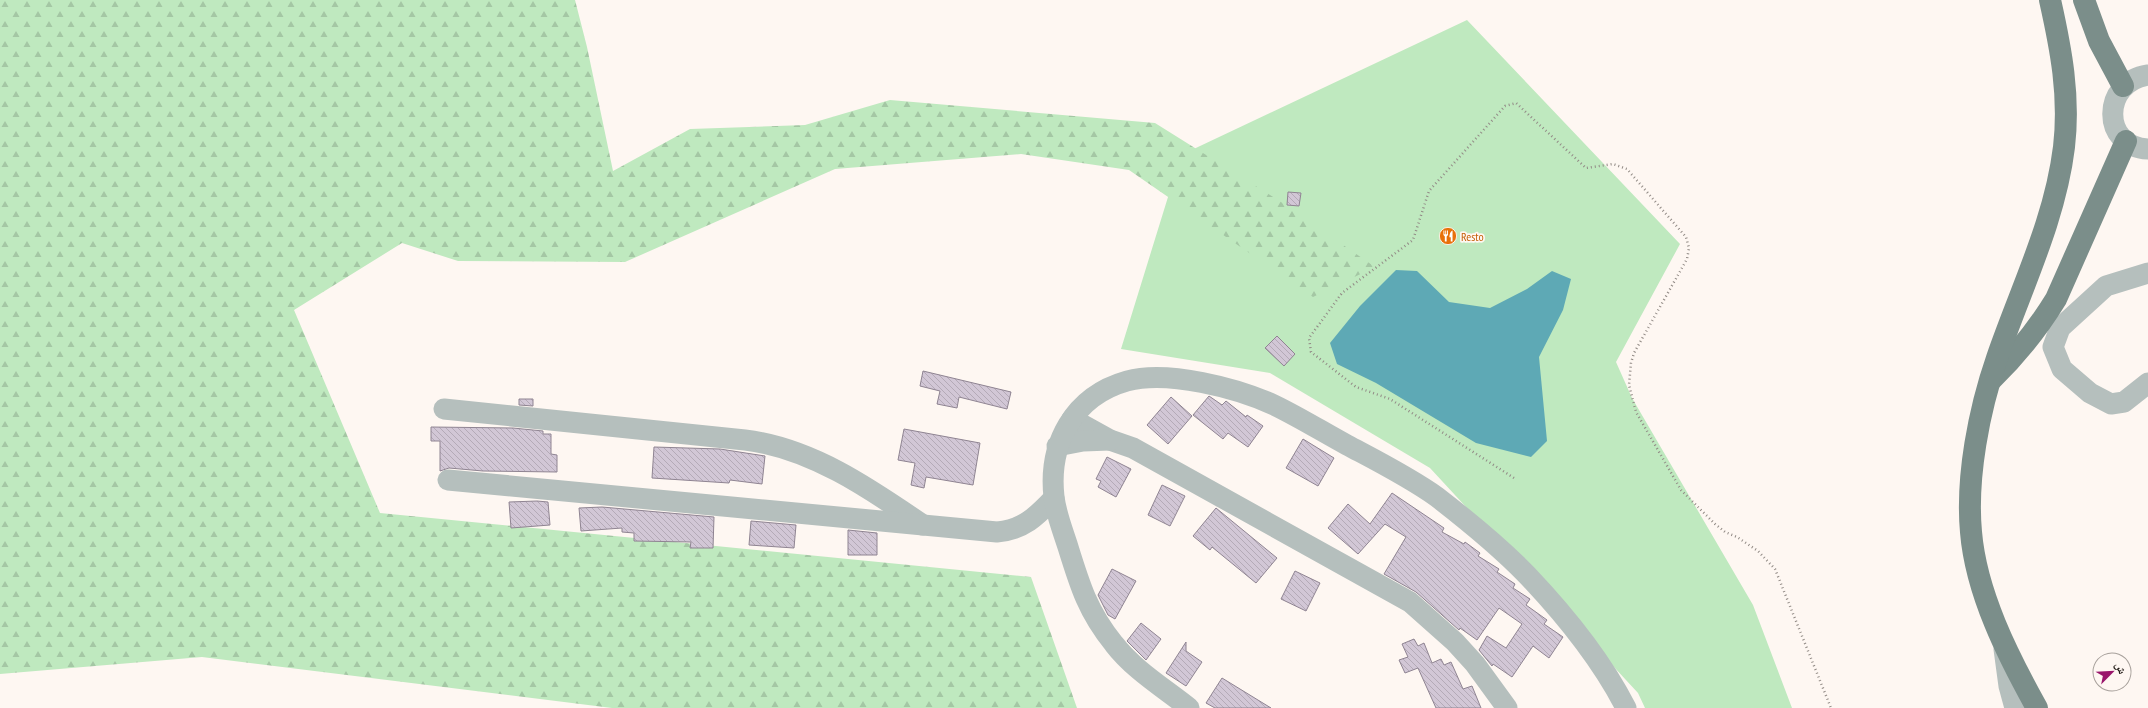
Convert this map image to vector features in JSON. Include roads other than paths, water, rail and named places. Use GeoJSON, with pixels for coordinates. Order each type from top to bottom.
{"type":"FeatureCollection","features":[{"type":"Feature","properties":{"kind":"main road"},"geometry":{"type":"LineString","coordinates":[[2037,708],[2004,642],[1984,589],[1971,534],[1970,503],[1973,469],[1982,409],[1989,382],[1997,356],[2034,265],[2049,217],[2064,146],[2066,81],[2050,0]]}},
{"type":"Feature","properties":{"kind":"main road"},"geometry":{"type":"LineString","coordinates":[[2084,0],[2099,41],[2123,86]]}},
{"type":"Feature","properties":{"kind":"main road"},"geometry":{"type":"LineString","coordinates":[[1989,382],[2019,353],[2042,322],[2056,298],[2126,141]]}},
{"type":"Feature","properties":{"kind":"street"},"geometry":{"type":"LineString","coordinates":[[2148,75],[2139,77],[2123,86],[2114,101],[2113,118],[2120,135],[2126,141],[2138,147],[2148,149]]}},
{"type":"Feature","properties":{"kind":"street"},"geometry":{"type":"LineString","coordinates":[[2148,273],[2106,286],[2060,328],[2054,347],[2062,369],[2090,393],[2111,404],[2124,402],[2148,383]]}},
{"type":"Feature","properties":{"kind":"street"},"geometry":{"type":"LineString","coordinates":[[1189,708],[1129,662],[1102,628],[1082,592],[1054,498],[1054,464],[1057,446],[1072,419],[1094,397],[1110,388],[1128,381],[1148,378],[1167,379],[1221,388],[1273,405],[1382,463],[1436,497],[1485,537],[1526,574],[1563,614],[1596,658],[1626,708]]}},
{"type":"Feature","properties":{"kind":"street"},"geometry":{"type":"LineString","coordinates":[[444,409],[745,440],[779,446],[811,458],[875,493],[925,526]]}},
{"type":"Feature","properties":{"kind":"street"},"geometry":{"type":"LineString","coordinates":[[1072,419],[1110,440],[1133,448],[1410,602],[1460,647],[1507,708]]}},
{"type":"Feature","properties":{"kind":"street"},"geometry":{"type":"LineString","coordinates":[[1057,446],[1083,441],[1110,440]]}},
{"type":"Feature","properties":{"kind":"street"},"geometry":{"type":"LineString","coordinates":[[448,480],[925,526],[1006,532],[1029,522],[1054,498]]}},
{"type":"Feature","properties":{"kind":"street"},"geometry":{"type":"LineString","coordinates":[[2004,642],[2009,686],[2015,708]]}},
{"type":"Feature","properties":{"kind":"water"},"geometry":{"type":"Polygon","coordinates":[[[1396,270],[1417,271],[1449,302],[1490,308],[1527,289],[1552,271],[1571,279],[1563,310],[1539,357],[1547,441],[1531,457],[1476,443],[1376,383],[1337,364],[1330,343],[1360,306],[1396,270]]]}},
{"type":"Feature","properties":{"kind":"place","name":"Resto"},"geometry":{"type":"Point","coordinates":[1448,236]}}]}
